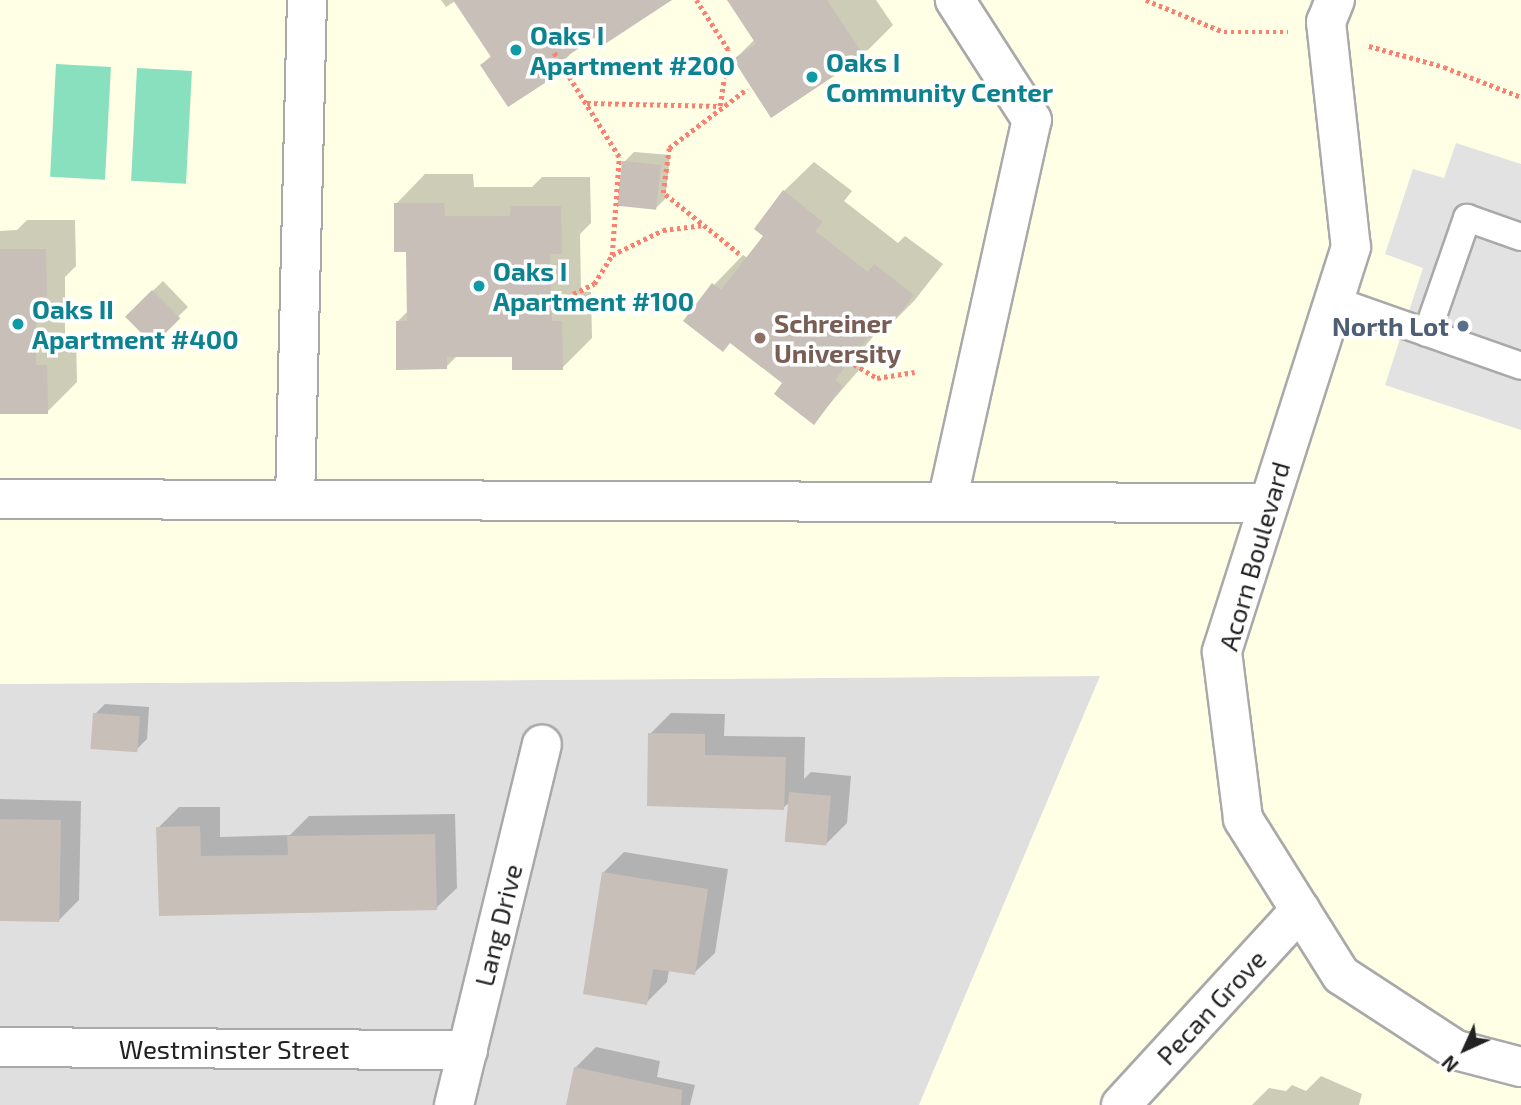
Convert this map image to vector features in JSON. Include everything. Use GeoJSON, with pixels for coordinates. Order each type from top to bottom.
{"type":"FeatureCollection","features":[{"type":"Feature","properties":{"kind":"street"},"geometry":{"type":"LineString","coordinates":[[295,500],[307,0]]}},
{"type":"Feature","properties":{"kind":"street"},"geometry":{"type":"LineString","coordinates":[[947,502],[1032,120],[955,0]]}},
{"type":"Feature","properties":{"kind":"street","name":"Acorn Boulevard"},"geometry":{"type":"LineString","coordinates":[[1335,0],[1326,22],[1351,247],[1266,503],[1222,652],[1243,819],[1341,975],[1455,1050],[1521,1067]]}},
{"type":"Feature","properties":{"kind":"street"},"geometry":{"type":"LineString","coordinates":[[0,499],[1266,503]]}},
{"type":"Feature","properties":{"kind":"street","name":"Lang Drive"},"geometry":{"type":"LineString","coordinates":[[454,1105],[542,745]]}},
{"type":"Feature","properties":{"kind":"street","name":"Pecan Grove"},"geometry":{"type":"LineString","coordinates":[[1121,1105],[1300,910]]}},
{"type":"Feature","properties":{"kind":"street","name":"Westminster Street"},"geometry":{"type":"LineString","coordinates":[[0,1047],[468,1050]]}},
{"type":"Feature","properties":{"kind":"lane"},"geometry":{"type":"LineString","coordinates":[[1427,333],[1467,218],[1521,237]]}},
{"type":"Feature","properties":{"kind":"lane"},"geometry":{"type":"LineString","coordinates":[[1334,300],[1521,366]]}},
{"type":"Feature","properties":{"kind":"path"},"geometry":{"type":"LineString","coordinates":[[696,0],[728,50],[720,106]]}},
{"type":"Feature","properties":{"kind":"path"},"geometry":{"type":"LineString","coordinates":[[1146,0],[1224,32],[1296,33]]}},
{"type":"Feature","properties":{"kind":"path"},"geometry":{"type":"LineString","coordinates":[[1367,46],[1444,67],[1521,97]]}},
{"type":"Feature","properties":{"kind":"path"},"geometry":{"type":"LineString","coordinates":[[542,298],[567,297],[594,284],[612,255],[620,157],[554,53]]}},
{"type":"Feature","properties":{"kind":"path"},"geometry":{"type":"LineString","coordinates":[[739,254],[663,193],[669,148],[720,106],[747,89]]}},
{"type":"Feature","properties":{"kind":"path"},"geometry":{"type":"LineString","coordinates":[[587,103],[720,106]]}},
{"type":"Feature","properties":{"kind":"path"},"geometry":{"type":"LineString","coordinates":[[612,255],[663,230],[703,225]]}},
{"type":"Feature","properties":{"kind":"path"},"geometry":{"type":"LineString","coordinates":[[842,357],[877,378],[915,372]]}},
{"type":"Feature","properties":{"kind":"shaded area","name":"Schreiner University"},"geometry":{"type":"Polygon","coordinates":[[[0,0],[1521,0],[1521,1105],[919,1105],[1100,676],[0,684],[0,0]]]}},
{"type":"Feature","properties":{"kind":"shaded area","name":"North Lot"},"geometry":{"type":"Polygon","coordinates":[[[1456,143],[1521,164],[1521,430],[1385,385],[1423,268],[1385,254],[1413,169],[1444,178],[1456,143]]]}},
{"type":"Feature","properties":{"kind":"shaded area"},"geometry":{"type":"Polygon","coordinates":[[[1101,676],[919,1105],[0,1105],[0,684],[1101,676]]]}},
{"type":"Feature","properties":{"kind":"green space"},"geometry":{"type":"Polygon","coordinates":[[[56,64],[111,67],[105,180],[50,177],[56,64]]]}},
{"type":"Feature","properties":{"kind":"green space"},"geometry":{"type":"Polygon","coordinates":[[[137,68],[192,71],[186,184],[131,181],[137,68]]]}},
{"type":"Feature","properties":{"kind":"building","name":"Oaks I Apartment #200"},"geometry":{"type":"Polygon","coordinates":[[[453,0],[672,0],[605,44],[599,35],[543,72],[548,81],[508,107],[480,65],[491,57],[453,0]]]}},
{"type":"Feature","properties":{"kind":"building","name":"Oaks I Community Center"},"geometry":{"type":"Polygon","coordinates":[[[727,0],[827,0],[864,56],[771,118],[733,59],[756,44],[727,0]]]}},
{"type":"Feature","properties":{"kind":"building"},"geometry":{"type":"Polygon","coordinates":[[[622,161],[661,165],[656,210],[617,206],[622,161]]]}},
{"type":"Feature","properties":{"kind":"building"},"geometry":{"type":"Polygon","coordinates":[[[783,190],[823,222],[815,231],[868,272],[874,264],[914,295],[885,333],[876,327],[835,380],[843,386],[814,425],[774,394],[782,383],[730,343],[723,352],[683,321],[712,283],[721,290],[763,236],[754,229],[783,190]]]}},
{"type":"Feature","properties":{"kind":"building","name":"Oaks I Apartment #100"},"geometry":{"type":"Polygon","coordinates":[[[394,203],[444,203],[445,216],[510,216],[511,206],[561,206],[562,254],[550,254],[552,321],[562,321],[563,370],[512,370],[512,357],[447,357],[447,369],[396,370],[396,321],[407,321],[406,252],[394,252],[394,203]]]}},
{"type":"Feature","properties":{"kind":"building","name":"Oaks II Apartment #400"},"geometry":{"type":"Polygon","coordinates":[[[0,249],[46,249],[47,297],[36,297],[36,365],[47,365],[48,414],[0,414],[0,249]]]}},
{"type":"Feature","properties":{"kind":"building"},"geometry":{"type":"Polygon","coordinates":[[[152,290],[180,318],[153,345],[125,317],[152,290]]]}},
{"type":"Feature","properties":{"kind":"building"},"geometry":{"type":"Polygon","coordinates":[[[93,713],[140,716],[137,752],[90,749],[93,713]]]}},
{"type":"Feature","properties":{"kind":"building"},"geometry":{"type":"Polygon","coordinates":[[[648,733],[705,734],[705,755],[786,757],[784,810],[647,806],[648,733]]]}},
{"type":"Feature","properties":{"kind":"building"},"geometry":{"type":"Polygon","coordinates":[[[789,792],[831,796],[826,845],[785,842],[789,792]]]}},
{"type":"Feature","properties":{"kind":"building"},"geometry":{"type":"Polygon","coordinates":[[[0,819],[61,820],[59,922],[0,921],[0,819]]]}},
{"type":"Feature","properties":{"kind":"building"},"geometry":{"type":"Polygon","coordinates":[[[200,826],[201,856],[288,855],[287,836],[435,834],[437,910],[159,916],[156,827],[200,826]]]}},
{"type":"Feature","properties":{"kind":"building"},"geometry":{"type":"Polygon","coordinates":[[[602,872],[708,889],[695,975],[653,969],[647,1005],[583,994],[602,872]]]}},
{"type":"Feature","properties":{"kind":"building"},"geometry":{"type":"Polygon","coordinates":[[[574,1067],[682,1090],[681,1105],[566,1105],[574,1067]]]}},
{"type":"Feature","properties":{"kind":"place","name":"Oaks I Apartment #200"},"geometry":{"type":"Point","coordinates":[516,50]}},
{"type":"Feature","properties":{"kind":"place","name":"Oaks I Community Center"},"geometry":{"type":"Point","coordinates":[812,77]}},
{"type":"Feature","properties":{"kind":"place","name":"Oaks I Apartment #100"},"geometry":{"type":"Point","coordinates":[479,286]}},
{"type":"Feature","properties":{"kind":"place","name":"Oaks II Apartment #400"},"geometry":{"type":"Point","coordinates":[18,324]}},
{"type":"Feature","properties":{"kind":"place","name":"North Lot"},"geometry":{"type":"Point","coordinates":[1463,326]}},
{"type":"Feature","properties":{"kind":"place","name":"Schreiner University"},"geometry":{"type":"Point","coordinates":[760,338]}}]}
